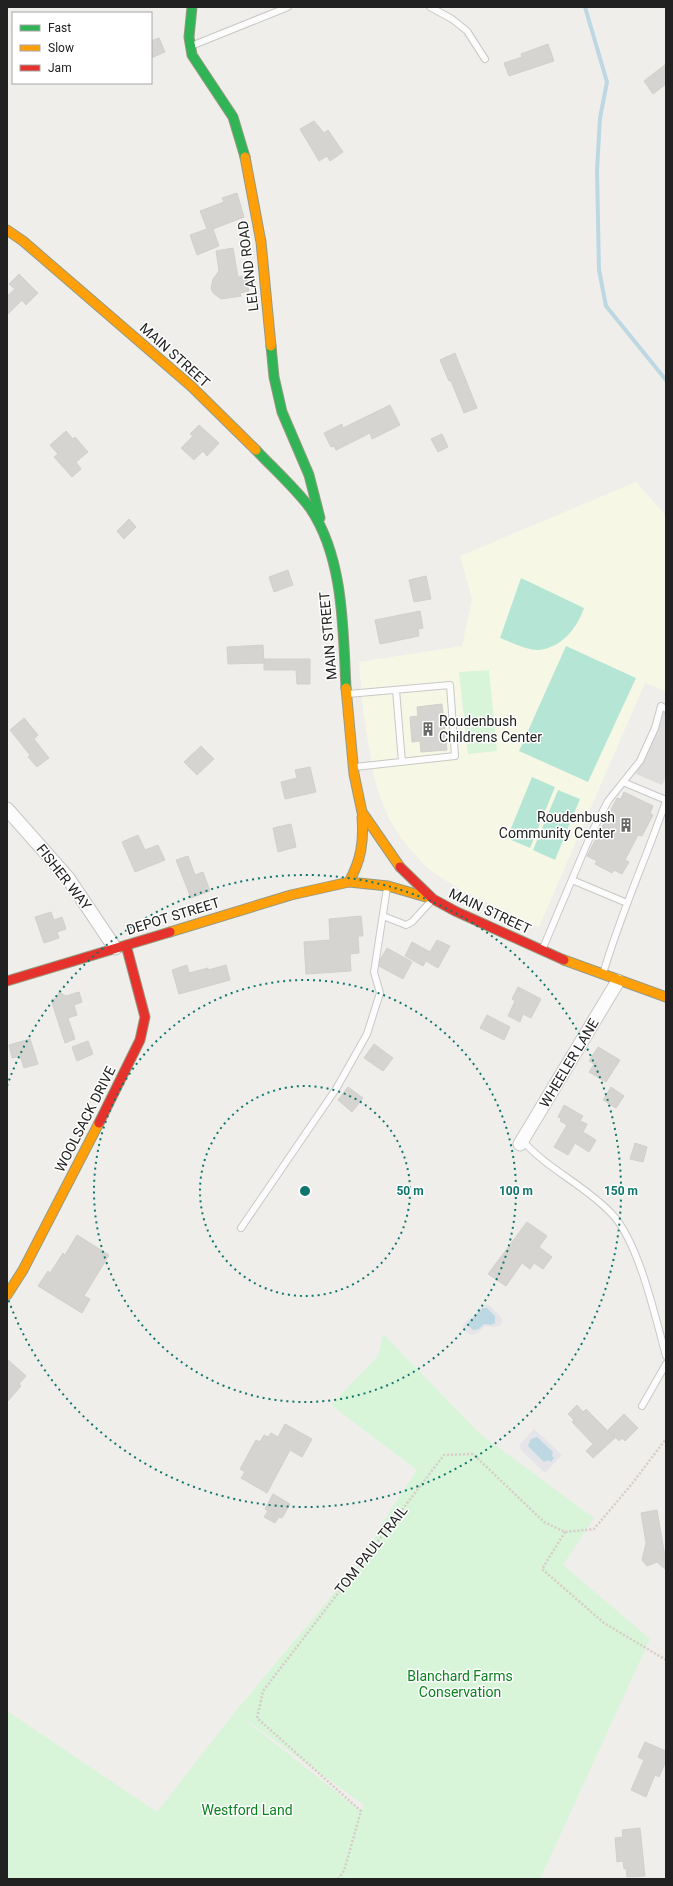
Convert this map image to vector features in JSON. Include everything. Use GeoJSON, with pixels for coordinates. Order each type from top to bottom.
{"type":"FeatureCollection","features":[{"type":"Feature","properties":{"kind":"main road","name":"LELAND ROAD"},"geometry":{"type":"LineString","coordinates":[[192,7],[189,29],[190,47],[200,68],[233,117],[249,174],[261,242],[274,377],[282,412],[311,482],[322,528]]}},
{"type":"Feature","properties":{"kind":"main road","name":"MAIN STREET"},"geometry":{"type":"LineString","coordinates":[[7,230],[23,241],[191,386],[248,442],[309,507],[322,528],[337,574],[353,768],[362,812],[386,849],[404,872],[433,899],[455,912],[602,975],[666,997]]}},
{"type":"Feature","properties":{"kind":"main road"},"geometry":{"type":"LineString","coordinates":[[349,882],[360,859],[365,840],[362,812]]}},
{"type":"Feature","properties":{"kind":"main road","name":"DEPOT STREET"},"geometry":{"type":"LineString","coordinates":[[7,981],[291,895],[349,882],[370,882],[387,885],[433,899]]}},
{"type":"Feature","properties":{"kind":"main road","name":"WOOLSACK DRIVE"},"geometry":{"type":"LineString","coordinates":[[7,1295],[23,1270],[126,1071],[140,1040],[145,1017],[121,947]]}},
{"type":"Feature","properties":{"kind":"street","name":"FISHER WAY"},"geometry":{"type":"LineString","coordinates":[[7,809],[68,878],[121,947]]}},
{"type":"Feature","properties":{"kind":"street","name":"WHEELER LANE"},"geometry":{"type":"LineString","coordinates":[[521,1142],[618,981]]}},
{"type":"Feature","properties":{"kind":"lane"},"geometry":{"type":"LineString","coordinates":[[190,47],[288,7]]}},
{"type":"Feature","properties":{"kind":"lane"},"geometry":{"type":"LineString","coordinates":[[430,7],[452,19],[467,31],[485,59]]}},
{"type":"Feature","properties":{"kind":"lane"},"geometry":{"type":"LineString","coordinates":[[347,694],[450,685],[455,756],[353,768]]}},
{"type":"Feature","properties":{"kind":"lane"},"geometry":{"type":"LineString","coordinates":[[396,690],[402,762]]}},
{"type":"Feature","properties":{"kind":"lane"},"geometry":{"type":"LineString","coordinates":[[543,950],[598,820],[608,801],[640,760],[655,728],[661,706],[666,709]]}},
{"type":"Feature","properties":{"kind":"lane"},"geometry":{"type":"LineString","coordinates":[[602,975],[627,903],[654,838],[666,800],[623,782]]}},
{"type":"Feature","properties":{"kind":"lane"},"geometry":{"type":"LineString","coordinates":[[572,880],[627,903]]}},
{"type":"Feature","properties":{"kind":"lane"},"geometry":{"type":"LineString","coordinates":[[241,1228],[336,1090],[366,1034],[380,994],[374,972],[387,885]]}},
{"type":"Feature","properties":{"kind":"lane"},"geometry":{"type":"LineString","coordinates":[[383,916],[406,925],[412,922],[433,899]]}},
{"type":"Feature","properties":{"kind":"lane"},"geometry":{"type":"LineString","coordinates":[[521,1142],[599,1202],[612,1214],[622,1227],[633,1249],[655,1314],[666,1356]]}},
{"type":"Feature","properties":{"kind":"lane"},"geometry":{"type":"LineString","coordinates":[[642,1406],[666,1364]]}},
{"type":"Feature","properties":{"kind":"path"},"geometry":{"type":"LineString","coordinates":[[666,1439],[631,1485],[594,1529],[565,1532],[542,1569],[604,1623],[666,1660]]}},
{"type":"Feature","properties":{"kind":"path","name":"TOM PAUL TRAIL"},"geometry":{"type":"LineString","coordinates":[[338,1879],[344,1871],[361,1811],[257,1718],[262,1691],[444,1455],[473,1454],[544,1522],[565,1532]]}},
{"type":"Feature","properties":{"kind":"shaded area"},"geometry":{"type":"Polygon","coordinates":[[[636,482],[666,516],[666,691],[645,683],[539,927],[463,891],[434,873],[423,864],[401,838],[389,819],[377,788],[373,772],[363,710],[359,662],[462,646],[472,599],[460,556],[636,482]]]}},
{"type":"Feature","properties":{"kind":"shaded area"},"geometry":{"type":"Polygon","coordinates":[[[665,707],[666,777],[662,785],[636,774],[665,707]]]}},
{"type":"Feature","properties":{"kind":"shaded area"},"geometry":{"type":"Polygon","coordinates":[[[484,1305],[489,1305],[500,1316],[502,1320],[501,1325],[495,1327],[485,1326],[478,1333],[470,1335],[464,1330],[463,1325],[474,1316],[479,1308],[484,1305]],[[480,1310],[476,1317],[473,1318],[479,1329],[484,1324],[491,1325],[495,1316],[489,1310],[480,1310]]]}},
{"type":"Feature","properties":{"kind":"shaded area"},"geometry":{"type":"Polygon","coordinates":[[[534,1429],[562,1455],[545,1473],[521,1450],[520,1444],[534,1429]]]}},
{"type":"Feature","properties":{"kind":"green space"},"geometry":{"type":"Polygon","coordinates":[[[521,578],[584,608],[573,630],[554,645],[547,648],[533,650],[500,638],[521,578]]]}},
{"type":"Feature","properties":{"kind":"green space"},"geometry":{"type":"Polygon","coordinates":[[[566,646],[636,678],[588,782],[519,751],[566,646]]]}},
{"type":"Feature","properties":{"kind":"green space"},"geometry":{"type":"Polygon","coordinates":[[[489,670],[497,751],[468,754],[459,672],[489,670]]]}},
{"type":"Feature","properties":{"kind":"green space"},"geometry":{"type":"Polygon","coordinates":[[[532,777],[555,787],[530,848],[507,838],[532,777]]]}},
{"type":"Feature","properties":{"kind":"green space"},"geometry":{"type":"Polygon","coordinates":[[[558,790],[580,799],[555,860],[533,850],[558,790]]]}},
{"type":"Feature","properties":{"kind":"green space","name":"Blanchard Farms Conservation"},"geometry":{"type":"Polygon","coordinates":[[[383,1334],[479,1433],[594,1518],[563,1565],[650,1639],[540,1879],[7,1879],[7,1711],[157,1812],[235,1712],[365,1556],[383,1522],[417,1470],[331,1405],[378,1356],[383,1334]],[[245,1719],[361,1811],[364,1805],[245,1719]]]}},
{"type":"Feature","properties":{"kind":"water"},"geometry":{"type":"Polygon","coordinates":[[[483,1308],[487,1308],[495,1316],[495,1323],[491,1325],[484,1324],[479,1329],[473,1330],[468,1323],[483,1308]]]}},
{"type":"Feature","properties":{"kind":"water"},"geometry":{"type":"Polygon","coordinates":[[[537,1437],[553,1452],[552,1456],[554,1458],[551,1462],[549,1460],[544,1462],[528,1446],[531,1439],[537,1437]]]}},
{"type":"Feature","properties":{"kind":"building"},"geometry":{"type":"Polygon","coordinates":[[[159,38],[165,52],[152,58],[152,41],[159,38]]]}},
{"type":"Feature","properties":{"kind":"building"},"geometry":{"type":"Polygon","coordinates":[[[548,44],[554,61],[509,76],[504,63],[522,57],[521,54],[548,44]]]}},
{"type":"Feature","properties":{"kind":"building"},"geometry":{"type":"Polygon","coordinates":[[[666,64],[666,84],[653,94],[644,81],[666,64]]]}},
{"type":"Feature","properties":{"kind":"building"},"geometry":{"type":"Polygon","coordinates":[[[314,121],[324,133],[328,130],[343,152],[330,161],[327,156],[319,161],[300,129],[314,121]]]}},
{"type":"Feature","properties":{"kind":"building"},"geometry":{"type":"Polygon","coordinates":[[[237,193],[244,217],[213,229],[219,246],[197,255],[190,235],[207,229],[200,211],[224,202],[222,198],[237,193]]]}},
{"type":"Feature","properties":{"kind":"building"},"geometry":{"type":"Polygon","coordinates":[[[233,248],[238,277],[246,276],[249,291],[240,293],[241,296],[221,299],[213,293],[211,288],[213,279],[219,271],[216,251],[233,248]]]}},
{"type":"Feature","properties":{"kind":"building"},"geometry":{"type":"Polygon","coordinates":[[[19,274],[38,293],[26,305],[22,300],[7,315],[7,296],[15,289],[9,284],[19,274]]]}},
{"type":"Feature","properties":{"kind":"building"},"geometry":{"type":"Polygon","coordinates":[[[455,353],[477,408],[464,413],[451,381],[449,381],[440,360],[455,353]]]}},
{"type":"Feature","properties":{"kind":"building"},"geometry":{"type":"Polygon","coordinates":[[[390,405],[400,425],[372,439],[370,433],[336,450],[334,446],[331,447],[324,433],[342,424],[343,428],[390,405]]]}},
{"type":"Feature","properties":{"kind":"building"},"geometry":{"type":"Polygon","coordinates":[[[199,425],[219,443],[207,456],[203,451],[194,460],[181,448],[193,436],[190,434],[199,425]]]}},
{"type":"Feature","properties":{"kind":"building"},"geometry":{"type":"Polygon","coordinates":[[[66,431],[73,439],[75,437],[88,452],[76,462],[81,469],[72,477],[54,457],[58,454],[50,445],[66,431]]]}},
{"type":"Feature","properties":{"kind":"building"},"geometry":{"type":"Polygon","coordinates":[[[442,434],[448,447],[438,452],[431,439],[442,434]]]}},
{"type":"Feature","properties":{"kind":"building"},"geometry":{"type":"Polygon","coordinates":[[[129,519],[136,527],[124,539],[117,531],[129,519]]]}},
{"type":"Feature","properties":{"kind":"building"},"geometry":{"type":"Polygon","coordinates":[[[288,570],[293,585],[274,592],[269,577],[288,570]]]}},
{"type":"Feature","properties":{"kind":"building"},"geometry":{"type":"Polygon","coordinates":[[[426,576],[431,599],[414,602],[409,580],[426,576]]]}},
{"type":"Feature","properties":{"kind":"building"},"geometry":{"type":"Polygon","coordinates":[[[420,611],[423,628],[418,629],[419,636],[380,644],[375,620],[420,611]]]}},
{"type":"Feature","properties":{"kind":"building"},"geometry":{"type":"Polygon","coordinates":[[[263,645],[264,663],[228,664],[227,647],[263,645]]]}},
{"type":"Feature","properties":{"kind":"building"},"geometry":{"type":"Polygon","coordinates":[[[264,659],[310,659],[310,684],[297,684],[296,670],[264,670],[264,659]]]}},
{"type":"Feature","properties":{"kind":"building","name":"Roudenbush Childrens Center"},"geometry":{"type":"Polygon","coordinates":[[[442,704],[447,750],[421,752],[420,741],[412,742],[410,717],[418,716],[417,707],[442,704]]]}},
{"type":"Feature","properties":{"kind":"building"},"geometry":{"type":"Polygon","coordinates":[[[24,718],[38,735],[34,739],[49,758],[37,767],[28,757],[30,755],[10,730],[24,718]]]}},
{"type":"Feature","properties":{"kind":"building"},"geometry":{"type":"Polygon","coordinates":[[[201,746],[214,759],[197,775],[184,762],[201,746]]]}},
{"type":"Feature","properties":{"kind":"building"},"geometry":{"type":"Polygon","coordinates":[[[310,767],[316,792],[285,799],[281,782],[297,778],[295,770],[310,767]]]}},
{"type":"Feature","properties":{"kind":"building","name":"Roudenbush Community Center"},"geometry":{"type":"Polygon","coordinates":[[[624,792],[653,806],[650,813],[653,815],[642,836],[638,835],[625,860],[629,862],[622,874],[614,870],[612,873],[595,864],[597,861],[587,856],[617,798],[621,799],[624,792]]]}},
{"type":"Feature","properties":{"kind":"building"},"geometry":{"type":"Polygon","coordinates":[[[291,824],[296,847],[278,852],[273,828],[291,824]]]}},
{"type":"Feature","properties":{"kind":"building"},"geometry":{"type":"Polygon","coordinates":[[[138,835],[145,850],[158,845],[165,860],[135,872],[122,842],[138,835]]]}},
{"type":"Feature","properties":{"kind":"building"},"geometry":{"type":"Polygon","coordinates":[[[188,856],[195,875],[203,872],[210,891],[191,898],[176,860],[188,856]]]}},
{"type":"Feature","properties":{"kind":"building"},"geometry":{"type":"Polygon","coordinates":[[[51,912],[54,920],[62,917],[66,929],[57,932],[59,938],[44,943],[35,917],[51,912]]]}},
{"type":"Feature","properties":{"kind":"building"},"geometry":{"type":"Polygon","coordinates":[[[361,916],[363,936],[358,936],[359,953],[350,954],[351,971],[306,974],[304,942],[330,940],[329,919],[361,916]]]}},
{"type":"Feature","properties":{"kind":"building"},"geometry":{"type":"Polygon","coordinates":[[[437,940],[450,946],[438,968],[426,961],[423,966],[405,956],[412,942],[430,952],[437,940]]]}},
{"type":"Feature","properties":{"kind":"building"},"geometry":{"type":"Polygon","coordinates":[[[387,948],[412,962],[403,979],[379,966],[380,960],[387,948]]]}},
{"type":"Feature","properties":{"kind":"building"},"geometry":{"type":"Polygon","coordinates":[[[187,965],[189,973],[226,965],[230,980],[179,994],[172,970],[187,965]]]}},
{"type":"Feature","properties":{"kind":"building"},"geometry":{"type":"Polygon","coordinates":[[[518,987],[541,999],[531,1018],[523,1014],[520,1022],[508,1016],[515,1001],[512,999],[518,987]]]}},
{"type":"Feature","properties":{"kind":"building"},"geometry":{"type":"Polygon","coordinates":[[[59,992],[66,996],[79,992],[82,1002],[74,1005],[77,1015],[68,1018],[75,1039],[65,1043],[51,1000],[57,998],[59,992]]]}},
{"type":"Feature","properties":{"kind":"building"},"geometry":{"type":"Polygon","coordinates":[[[487,1015],[510,1027],[504,1040],[480,1028],[487,1015]]]}},
{"type":"Feature","properties":{"kind":"building"},"geometry":{"type":"Polygon","coordinates":[[[30,1039],[38,1064],[24,1068],[20,1056],[12,1058],[9,1045],[30,1039]]]}},
{"type":"Feature","properties":{"kind":"building"},"geometry":{"type":"Polygon","coordinates":[[[88,1041],[93,1054],[77,1061],[72,1047],[88,1041]]]}},
{"type":"Feature","properties":{"kind":"building"},"geometry":{"type":"Polygon","coordinates":[[[374,1044],[393,1058],[383,1071],[364,1058],[374,1044]]]}},
{"type":"Feature","properties":{"kind":"building"},"geometry":{"type":"Polygon","coordinates":[[[598,1047],[620,1060],[606,1082],[589,1072],[594,1064],[589,1061],[598,1047]]]}},
{"type":"Feature","properties":{"kind":"building"},"geometry":{"type":"Polygon","coordinates":[[[348,1087],[363,1098],[352,1112],[338,1100],[348,1087]]]}},
{"type":"Feature","properties":{"kind":"building"},"geometry":{"type":"Polygon","coordinates":[[[611,1087],[624,1096],[616,1108],[603,1100],[611,1087]]]}},
{"type":"Feature","properties":{"kind":"building"},"geometry":{"type":"Polygon","coordinates":[[[564,1105],[583,1116],[580,1121],[587,1124],[583,1132],[596,1140],[589,1152],[575,1143],[568,1155],[554,1147],[567,1125],[560,1121],[561,1118],[558,1117],[564,1105]]]}},
{"type":"Feature","properties":{"kind":"building"},"geometry":{"type":"Polygon","coordinates":[[[635,1143],[647,1147],[643,1162],[630,1159],[635,1143]]]}},
{"type":"Feature","properties":{"kind":"building"},"geometry":{"type":"Polygon","coordinates":[[[527,1222],[547,1236],[539,1247],[552,1257],[543,1269],[534,1263],[530,1269],[522,1263],[506,1286],[488,1274],[527,1222]]]}},
{"type":"Feature","properties":{"kind":"building"},"geometry":{"type":"Polygon","coordinates":[[[77,1235],[109,1255],[84,1296],[90,1299],[82,1313],[38,1286],[48,1271],[50,1273],[63,1253],[65,1255],[77,1235]]]}},
{"type":"Feature","properties":{"kind":"building"},"geometry":{"type":"Polygon","coordinates":[[[7,1359],[26,1376],[19,1384],[21,1386],[7,1402],[7,1359]]]}},
{"type":"Feature","properties":{"kind":"building"},"geometry":{"type":"Polygon","coordinates":[[[577,1405],[583,1412],[586,1409],[615,1438],[593,1458],[586,1451],[593,1444],[572,1422],[574,1420],[568,1414],[577,1405]]]}},
{"type":"Feature","properties":{"kind":"building"},"geometry":{"type":"Polygon","coordinates":[[[624,1414],[638,1428],[625,1441],[622,1438],[619,1441],[608,1430],[624,1414]]]}},
{"type":"Feature","properties":{"kind":"building"},"geometry":{"type":"Polygon","coordinates":[[[285,1424],[312,1439],[302,1457],[290,1450],[267,1493],[241,1478],[245,1472],[240,1469],[256,1440],[260,1442],[264,1435],[268,1437],[271,1433],[278,1437],[285,1424]]]}},
{"type":"Feature","properties":{"kind":"building"},"geometry":{"type":"Polygon","coordinates":[[[273,1494],[290,1504],[282,1518],[279,1517],[275,1523],[264,1517],[268,1511],[265,1509],[273,1494]]]}},
{"type":"Feature","properties":{"kind":"building"},"geometry":{"type":"Polygon","coordinates":[[[657,1510],[666,1570],[657,1562],[647,1566],[642,1560],[646,1543],[641,1513],[657,1510]]]}},
{"type":"Feature","properties":{"kind":"building"},"geometry":{"type":"Polygon","coordinates":[[[645,1742],[666,1751],[666,1761],[659,1777],[655,1775],[646,1797],[631,1790],[644,1760],[638,1757],[645,1742]]]}},
{"type":"Feature","properties":{"kind":"building"},"geometry":{"type":"Polygon","coordinates":[[[640,1828],[645,1876],[627,1877],[626,1868],[624,1869],[623,1861],[617,1862],[615,1838],[623,1837],[622,1830],[640,1828]]]}},
{"type":"Feature","properties":{"kind":"waterway"},"geometry":{"type":"LineString","coordinates":[[585,7],[607,82],[600,118],[597,170],[599,270],[606,306],[666,380]]}},
{"type":"Feature","properties":{"kind":"traffic: fast"},"geometry":{"type":"LineString","coordinates":[[192,7],[189,37],[192,55],[233,117],[245,157]]}},
{"type":"Feature","properties":{"kind":"traffic: fast"},"geometry":{"type":"LineString","coordinates":[[271,346],[274,377],[282,412],[309,475],[320,518]]}},
{"type":"Feature","properties":{"kind":"traffic: fast"},"geometry":{"type":"LineString","coordinates":[[256,450],[305,501],[321,528],[330,549],[340,595],[346,688]]}},
{"type":"Feature","properties":{"kind":"traffic: slow"},"geometry":{"type":"LineString","coordinates":[[245,157],[261,242],[271,346]]}},
{"type":"Feature","properties":{"kind":"traffic: slow"},"geometry":{"type":"LineString","coordinates":[[7,230],[23,241],[191,386],[256,450]]}},
{"type":"Feature","properties":{"kind":"traffic: slow"},"geometry":{"type":"LineString","coordinates":[[346,688],[354,774],[362,812],[400,867]]}},
{"type":"Feature","properties":{"kind":"traffic: slow"},"geometry":{"type":"LineString","coordinates":[[170,932],[291,895],[349,882],[361,851],[362,817]]}},
{"type":"Feature","properties":{"kind":"traffic: slow"},"geometry":{"type":"LineString","coordinates":[[349,882],[388,886],[426,897]]}},
{"type":"Feature","properties":{"kind":"traffic: slow"},"geometry":{"type":"LineString","coordinates":[[564,960],[666,997]]}},
{"type":"Feature","properties":{"kind":"traffic: slow"},"geometry":{"type":"LineString","coordinates":[[7,1295],[23,1270],[99,1123]]}},
{"type":"Feature","properties":{"kind":"traffic: jam"},"geometry":{"type":"LineString","coordinates":[[400,867],[433,899],[455,911],[564,960]]}},
{"type":"Feature","properties":{"kind":"traffic: jam"},"geometry":{"type":"LineString","coordinates":[[7,981],[170,932]]}},
{"type":"Feature","properties":{"kind":"traffic: jam"},"geometry":{"type":"LineString","coordinates":[[99,1123],[140,1040],[145,1017],[126,945]]}},
{"type":"Feature","properties":{"kind":"place","name":"Roudenbush Childrens Center"},"geometry":{"type":"Point","coordinates":[428,729]}},
{"type":"Feature","properties":{"kind":"place","name":"Roudenbush Community Center"},"geometry":{"type":"Point","coordinates":[626,825]}},
{"type":"Feature","properties":{"kind":"park label","name":"Westford Land"},"geometry":{"type":"Point","coordinates":[247,1810]}}]}
